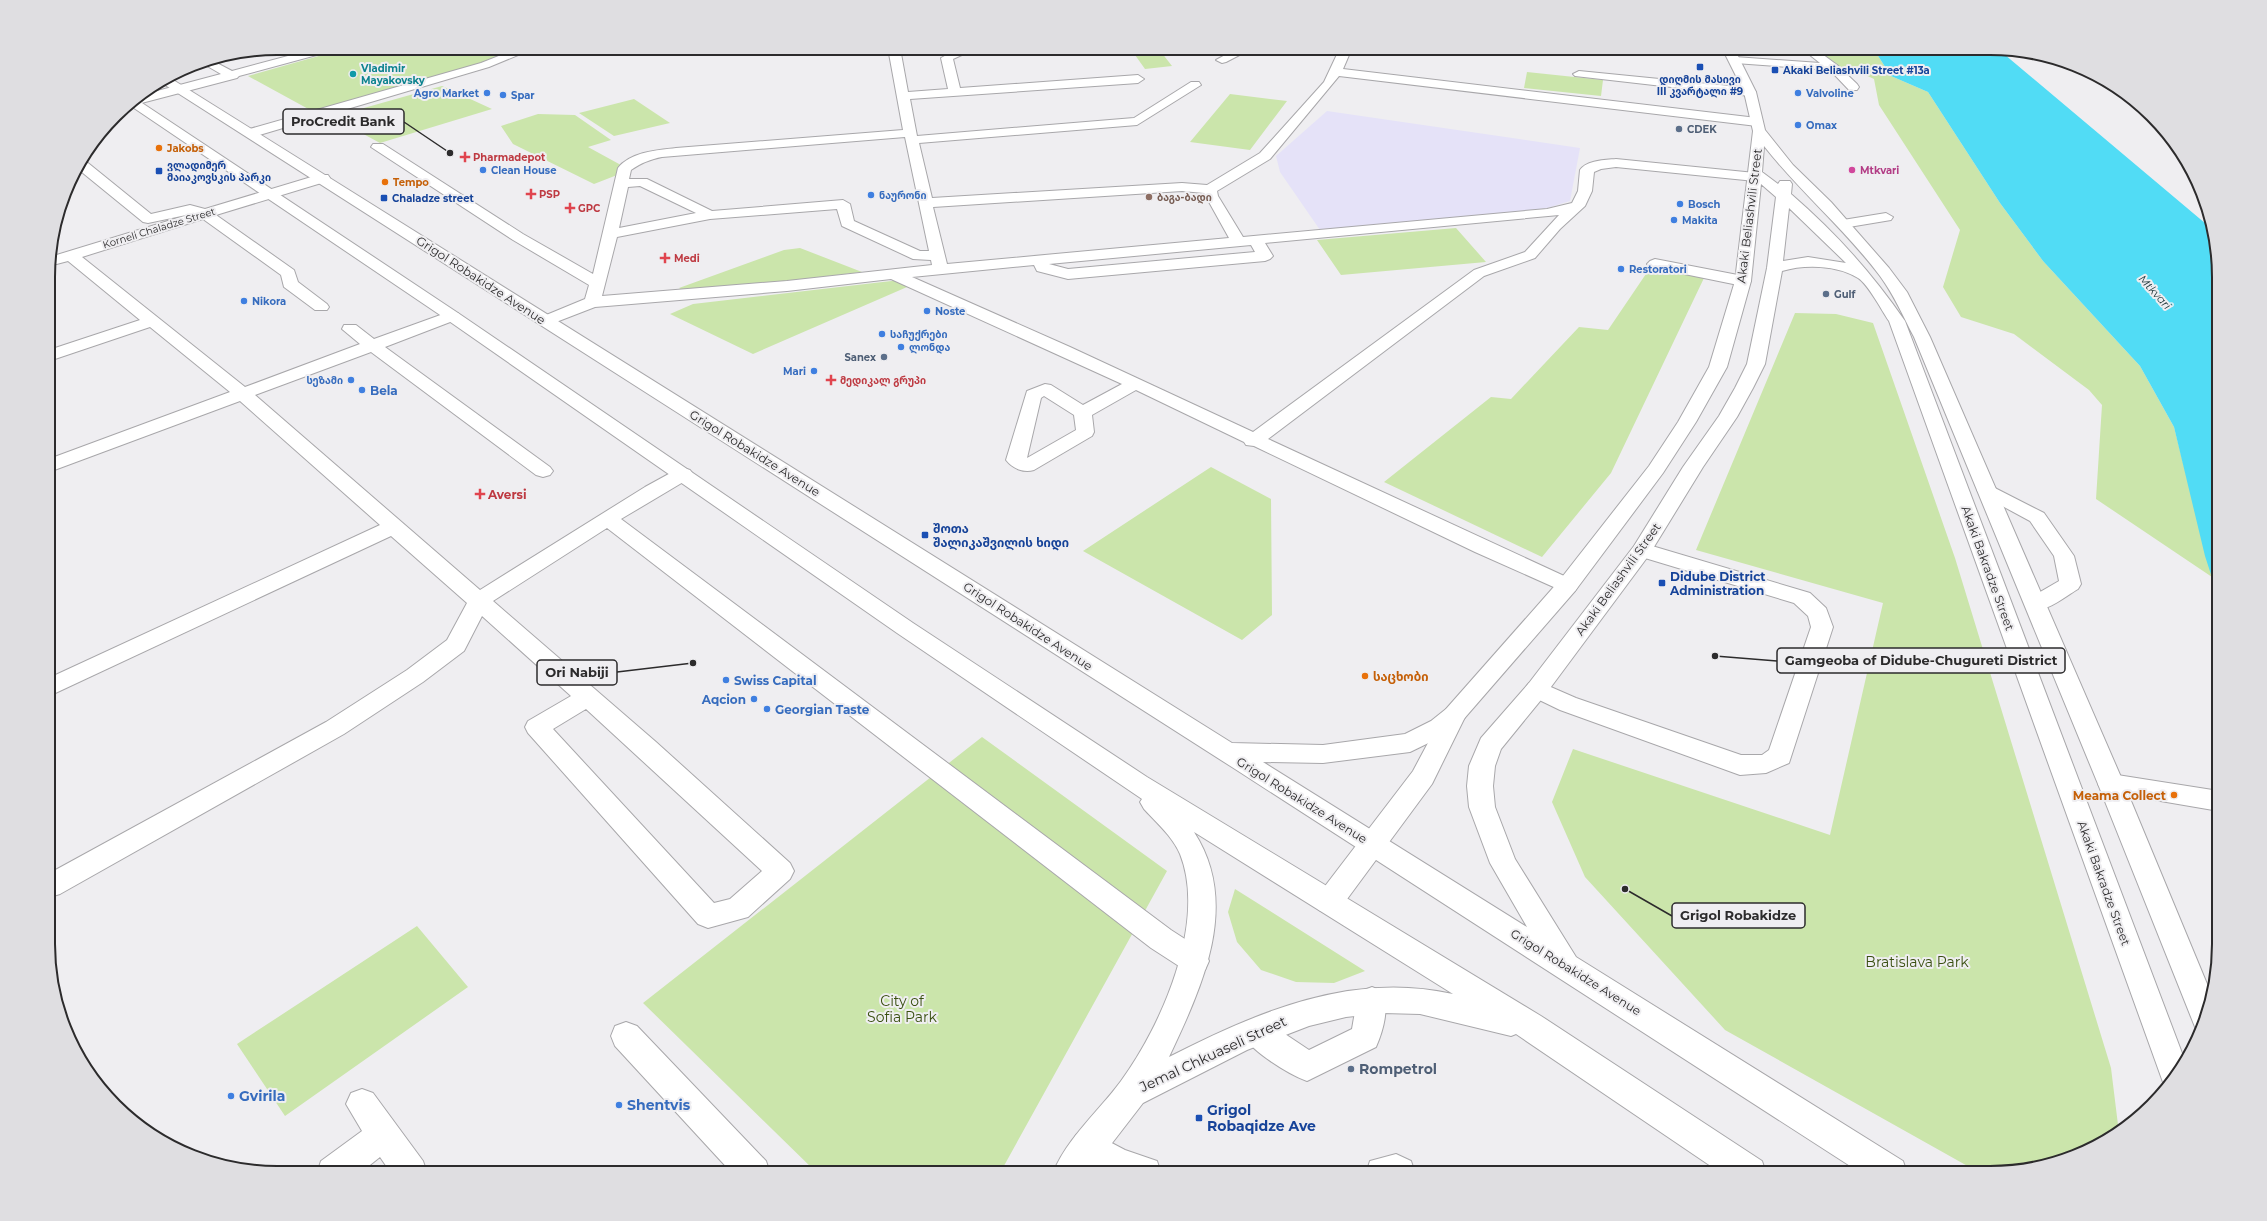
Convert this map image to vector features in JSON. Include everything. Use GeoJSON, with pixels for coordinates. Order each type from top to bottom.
{"type":"FeatureCollection","features":[{"type":"Feature","properties":{"kind":"main road"},"geometry":{"type":"LineString","coordinates":[[145,99],[306,55]]}},
{"type":"Feature","properties":{"kind":"main road"},"geometry":{"type":"LineString","coordinates":[[251,133],[485,65],[511,55]]}},
{"type":"Feature","properties":{"kind":"main road"},"geometry":{"type":"LineString","coordinates":[[895,55],[910,136],[938,262]]}},
{"type":"Feature","properties":{"kind":"main road"},"geometry":{"type":"LineString","coordinates":[[952,55],[947,58],[955,92]]}},
{"type":"Feature","properties":{"kind":"main road"},"geometry":{"type":"LineString","coordinates":[[1222,60],[1232,55]]}},
{"type":"Feature","properties":{"kind":"main road"},"geometry":{"type":"LineString","coordinates":[[925,203],[1182,187],[1210,189],[1265,156],[1310,107],[1336,72],[1343,55]]}},
{"type":"Feature","properties":{"kind":"main road","name":"Akaki Beliashvili Street"},"geometry":{"type":"LineString","coordinates":[[1226,752],[1323,754],[1410,743],[1440,727],[1454,715],[1567,586],[1656,469],[1687,422],[1718,367],[1743,281],[1755,175],[1758,127],[1750,92],[1732,55]]}},
{"type":"Feature","properties":{"kind":"main road"},"geometry":{"type":"LineString","coordinates":[[1745,55],[1832,67]]}},
{"type":"Feature","properties":{"kind":"main road"},"geometry":{"type":"LineString","coordinates":[[1816,55],[1832,67],[1853,87]]}},
{"type":"Feature","properties":{"kind":"main road"},"geometry":{"type":"LineString","coordinates":[[213,65],[233,76]]}},
{"type":"Feature","properties":{"kind":"main road"},"geometry":{"type":"LineString","coordinates":[[1336,72],[1758,127]]}},
{"type":"Feature","properties":{"kind":"main road"},"geometry":{"type":"LineString","coordinates":[[1579,74],[1750,92]]}},
{"type":"Feature","properties":{"kind":"main road"},"geometry":{"type":"LineString","coordinates":[[903,96],[1138,79]]}},
{"type":"Feature","properties":{"kind":"main road","name":"Grigol Robakidze Avenue"},"geometry":{"type":"LineString","coordinates":[[170,83],[1226,752],[1566,964],[1880,1166]]}},
{"type":"Feature","properties":{"kind":"main road"},"geometry":{"type":"LineString","coordinates":[[592,302],[611,234],[625,168],[636,160],[651,155],[780,144],[1137,121],[1195,85]]}},
{"type":"Feature","properties":{"kind":"main road"},"geometry":{"type":"LineString","coordinates":[[137,105],[452,316],[905,628],[1138,784],[1530,1026],[1740,1166]]}},
{"type":"Feature","properties":{"kind":"main road","name":"Akaki Beliashvili Street"},"geometry":{"type":"LineString","coordinates":[[1566,964],[1503,863],[1482,807],[1480,786],[1482,766],[1490,745],[1537,688],[1642,550],[1694,467],[1728,417],[1756,364],[1775,268],[1783,194],[1788,168],[1758,127]]}},
{"type":"Feature","properties":{"kind":"main road"},"geometry":{"type":"LineString","coordinates":[[780,144],[781,158]]}},
{"type":"Feature","properties":{"kind":"main road"},"geometry":{"type":"LineString","coordinates":[[378,147],[518,238],[597,283]]}},
{"type":"Feature","properties":{"kind":"main road"},"geometry":{"type":"LineString","coordinates":[[1253,441],[1479,273],[1530,255],[1555,226],[1578,206],[1585,191],[1587,170],[1598,164],[1616,163],[1755,175]]}},
{"type":"Feature","properties":{"kind":"main road"},"geometry":{"type":"LineString","coordinates":[[84,167],[148,219],[190,209],[205,214],[290,273],[290,284],[321,307]]}},
{"type":"Feature","properties":{"kind":"main road"},"geometry":{"type":"LineString","coordinates":[[1788,168],[1865,248],[1899,292],[1922,337],[2036,604],[2202,1008]]}},
{"type":"Feature","properties":{"kind":"main road","name":"Akaki Bakradze Street"},"geometry":{"type":"LineString","coordinates":[[1755,175],[1783,194],[1865,276],[1897,321],[2173,1070]]}},
{"type":"Feature","properties":{"kind":"main road","name":"Korneli Chaladze Street"},"geometry":{"type":"LineString","coordinates":[[55,260],[322,178]]}},
{"type":"Feature","properties":{"kind":"main road"},"geometry":{"type":"LineString","coordinates":[[622,182],[642,182],[710,215]]}},
{"type":"Feature","properties":{"kind":"main road"},"geometry":{"type":"LineString","coordinates":[[1210,189],[1211,196],[1238,241]]}},
{"type":"Feature","properties":{"kind":"main road"},"geometry":{"type":"LineString","coordinates":[[611,234],[710,215],[843,204],[846,223],[918,256],[938,262]]}},
{"type":"Feature","properties":{"kind":"main road"},"geometry":{"type":"LineString","coordinates":[[545,321],[592,302],[788,286],[893,274],[938,262],[1040,260],[1546,213],[1578,206]]}},
{"type":"Feature","properties":{"kind":"main road"},"geometry":{"type":"LineString","coordinates":[[1843,224],[1886,217]]}},
{"type":"Feature","properties":{"kind":"main road"},"geometry":{"type":"LineString","coordinates":[[1040,260],[1042,268],[1068,274],[1265,256],[1256,240]]}},
{"type":"Feature","properties":{"kind":"main road"},"geometry":{"type":"LineString","coordinates":[[70,255],[242,393],[393,527],[479,600],[587,697],[780,871],[738,909],[708,916],[537,727],[587,697]]}},
{"type":"Feature","properties":{"kind":"main road"},"geometry":{"type":"LineString","coordinates":[[1775,268],[1800,262],[1816,261],[1848,268],[1865,276]]}},
{"type":"Feature","properties":{"kind":"main road"},"geometry":{"type":"LineString","coordinates":[[1655,264],[1743,281]]}},
{"type":"Feature","properties":{"kind":"main road"},"geometry":{"type":"LineString","coordinates":[[893,274],[992,316],[1253,441],[1567,586]]}},
{"type":"Feature","properties":{"kind":"main road"},"geometry":{"type":"LineString","coordinates":[[55,464],[452,316]]}},
{"type":"Feature","properties":{"kind":"main road"},"geometry":{"type":"LineString","coordinates":[[55,354],[152,321]]}},
{"type":"Feature","properties":{"kind":"main road"},"geometry":{"type":"LineString","coordinates":[[350,329],[543,471]]}},
{"type":"Feature","properties":{"kind":"main road"},"geometry":{"type":"LineString","coordinates":[[1083,413],[1134,384]]}},
{"type":"Feature","properties":{"kind":"main road"},"geometry":{"type":"LineString","coordinates":[[55,883],[335,728],[415,676],[456,645],[470,622],[479,600],[652,491],[683,474]]}},
{"type":"Feature","properties":{"kind":"main road"},"geometry":{"type":"LineString","coordinates":[[1987,490],[2037,517],[2064,556],[2070,584],[2036,604]]}},
{"type":"Feature","properties":{"kind":"main road"},"geometry":{"type":"LineString","coordinates":[[608,519],[1161,939],[1196,961]]}},
{"type":"Feature","properties":{"kind":"main road"},"geometry":{"type":"LineString","coordinates":[[55,685],[393,527]]}},
{"type":"Feature","properties":{"kind":"main road"},"geometry":{"type":"LineString","coordinates":[[1537,688],[1568,704],[1740,765],[1766,764],[1780,756],[1822,627],[1818,613],[1802,598],[1642,550]]}},
{"type":"Feature","properties":{"kind":"main road"},"geometry":{"type":"LineString","coordinates":[[1329,902],[1423,778],[1454,715]]}},
{"type":"Feature","properties":{"kind":"main road","name":"Jemal Chkuaseli Street"},"geometry":{"type":"LineString","coordinates":[[1073,1166],[1086,1146],[1132,1093],[1149,1067],[1180,1002],[1196,961],[1202,914],[1201,881],[1193,854],[1175,826],[1138,784]]}},
{"type":"Feature","properties":{"kind":"main road"},"geometry":{"type":"LineString","coordinates":[[2111,784],[2212,800]]}},
{"type":"Feature","properties":{"kind":"main road"},"geometry":{"type":"LineString","coordinates":[[1256,1032],[1307,1067],[1364,1037],[1372,1000]]}},
{"type":"Feature","properties":{"kind":"main road","name":"Jemal Chkuaseli Street"},"geometry":{"type":"LineString","coordinates":[[1132,1093],[1256,1032],[1296,1015],[1372,1000],[1420,1001],[1530,1026]]}},
{"type":"Feature","properties":{"kind":"main road"},"geometry":{"type":"LineString","coordinates":[[626,1036],[747,1166]]}},
{"type":"Feature","properties":{"kind":"main road"},"geometry":{"type":"LineString","coordinates":[[362,1104],[406,1166]]}},
{"type":"Feature","properties":{"kind":"main road"},"geometry":{"type":"LineString","coordinates":[[342,1166],[384,1135]]}},
{"type":"Feature","properties":{"kind":"main road"},"geometry":{"type":"LineString","coordinates":[[1086,1146],[1125,1166]]}},
{"type":"Feature","properties":{"kind":"shaded area"},"geometry":{"type":"Polygon","coordinates":[[[1327,111],[1580,148],[1570,201],[1547,208],[1502,214],[1320,230],[1280,172],[1276,156],[1327,111]]]}},
{"type":"Feature","properties":{"kind":"green space"},"geometry":{"type":"Polygon","coordinates":[[[322,55],[503,55],[484,62],[312,111],[248,76],[322,55]]]}},
{"type":"Feature","properties":{"kind":"green space"},"geometry":{"type":"Polygon","coordinates":[[[1135,55],[1163,55],[1172,66],[1145,69],[1135,55]]]}},
{"type":"Feature","properties":{"kind":"green space"},"geometry":{"type":"Polygon","coordinates":[[[1824,55],[1878,55],[1891,76],[1928,92],[2000,203],[2043,261],[2140,366],[2174,427],[2212,577],[2096,499],[2102,405],[2089,390],[2014,334],[1961,317],[1943,287],[1960,230],[1879,105],[1874,79],[1859,72],[1846,71],[1824,55]]]}},
{"type":"Feature","properties":{"kind":"green space"},"geometry":{"type":"Polygon","coordinates":[[[1527,72],[1603,80],[1601,96],[1524,88],[1527,72]]]}},
{"type":"Feature","properties":{"kind":"green space"},"geometry":{"type":"Polygon","coordinates":[[[442,86],[492,109],[380,143],[332,117],[442,86]]]}},
{"type":"Feature","properties":{"kind":"green space"},"geometry":{"type":"Polygon","coordinates":[[[1230,94],[1287,101],[1250,150],[1190,142],[1230,94]]]}},
{"type":"Feature","properties":{"kind":"green space"},"geometry":{"type":"Polygon","coordinates":[[[634,99],[670,123],[614,136],[579,113],[634,99]]]}},
{"type":"Feature","properties":{"kind":"green space"},"geometry":{"type":"Polygon","coordinates":[[[538,114],[575,115],[611,140],[588,147],[630,170],[594,184],[513,144],[501,126],[538,114]]]}},
{"type":"Feature","properties":{"kind":"green space"},"geometry":{"type":"Polygon","coordinates":[[[1456,228],[1486,262],[1341,275],[1317,240],[1456,228]]]}},
{"type":"Feature","properties":{"kind":"green space"},"geometry":{"type":"Polygon","coordinates":[[[800,248],[862,272],[686,293],[679,288],[784,250],[800,248]]]}},
{"type":"Feature","properties":{"kind":"green space"},"geometry":{"type":"Polygon","coordinates":[[[1650,268],[1704,278],[1611,473],[1542,557],[1384,482],[1491,397],[1511,399],[1579,327],[1608,330],[1650,268]]]}},
{"type":"Feature","properties":{"kind":"green space"},"geometry":{"type":"Polygon","coordinates":[[[900,280],[914,284],[753,354],[670,314],[693,304],[900,280]]]}},
{"type":"Feature","properties":{"kind":"green space","name":"Bratislava Park"},"geometry":{"type":"Polygon","coordinates":[[[1795,313],[1836,314],[1873,323],[1955,558],[2111,1068],[2118,1125],[2113,1129],[2075,1149],[2033,1162],[2004,1166],[1968,1166],[1725,1030],[1585,877],[1552,802],[1573,749],[1830,835],[1883,603],[1696,550],[1795,313]]]}},
{"type":"Feature","properties":{"kind":"green space"},"geometry":{"type":"Polygon","coordinates":[[[1211,467],[1271,499],[1272,615],[1242,640],[1083,551],[1211,467]]]}},
{"type":"Feature","properties":{"kind":"green space","name":"City of Sofia Park"},"geometry":{"type":"Polygon","coordinates":[[[982,737],[1167,871],[1004,1166],[810,1166],[643,1003],[982,737]]]}},
{"type":"Feature","properties":{"kind":"green space"},"geometry":{"type":"Polygon","coordinates":[[[1235,889],[1365,971],[1334,983],[1296,982],[1261,970],[1237,942],[1228,912],[1235,889]]]}},
{"type":"Feature","properties":{"kind":"green space"},"geometry":{"type":"Polygon","coordinates":[[[417,926],[468,987],[285,1116],[237,1044],[417,926]]]}},
{"type":"Feature","properties":{"kind":"water"},"geometry":{"type":"Polygon","coordinates":[[[1878,55],[2005,55],[2205,223],[2212,263],[2212,578],[2205,556],[2174,427],[2140,366],[2043,261],[2000,203],[1928,92],[1891,76],[1878,55]]]}},
{"type":"Feature","properties":{"kind":"place","name":"დიღმის მასივი III კვარტალი #9"},"geometry":{"type":"Point","coordinates":[1700,67]}},
{"type":"Feature","properties":{"kind":"place","name":"Akaki Beliashvili Street #13a"},"geometry":{"type":"Point","coordinates":[1775,70]}},
{"type":"Feature","properties":{"kind":"place","name":"Vladimir Mayakovsky"},"geometry":{"type":"Point","coordinates":[353,74]}},
{"type":"Feature","properties":{"kind":"place","name":"Agro Market"},"geometry":{"type":"Point","coordinates":[487,93]}},
{"type":"Feature","properties":{"kind":"place","name":"Valvoline"},"geometry":{"type":"Point","coordinates":[1798,93]}},
{"type":"Feature","properties":{"kind":"place","name":"Spar"},"geometry":{"type":"Point","coordinates":[503,95]}},
{"type":"Feature","properties":{"kind":"place","name":"Omax"},"geometry":{"type":"Point","coordinates":[1798,125]}},
{"type":"Feature","properties":{"kind":"place","name":"CDEK"},"geometry":{"type":"Point","coordinates":[1679,129]}},
{"type":"Feature","properties":{"kind":"place","name":"Jakobs"},"geometry":{"type":"Point","coordinates":[159,148]}},
{"type":"Feature","properties":{"kind":"place","name":"ProCredit Bank"},"geometry":{"type":"Point","coordinates":[450,153]}},
{"type":"Feature","properties":{"kind":"place","name":"Pharmadepot"},"geometry":{"type":"Point","coordinates":[465,157]}},
{"type":"Feature","properties":{"kind":"place","name":"Clean House"},"geometry":{"type":"Point","coordinates":[483,170]}},
{"type":"Feature","properties":{"kind":"place","name":"Mtkvari"},"geometry":{"type":"Point","coordinates":[1852,170]}},
{"type":"Feature","properties":{"kind":"place","name":"ვლადიმერ მაიაკოვსკის პარკი"},"geometry":{"type":"Point","coordinates":[159,171]}},
{"type":"Feature","properties":{"kind":"place","name":"Tempo"},"geometry":{"type":"Point","coordinates":[385,182]}},
{"type":"Feature","properties":{"kind":"place","name":"PSP"},"geometry":{"type":"Point","coordinates":[531,194]}},
{"type":"Feature","properties":{"kind":"place","name":"ნაურონი"},"geometry":{"type":"Point","coordinates":[871,195]}},
{"type":"Feature","properties":{"kind":"place","name":"ბაგა-ბადი"},"geometry":{"type":"Point","coordinates":[1149,197]}},
{"type":"Feature","properties":{"kind":"place","name":"Chaladze street"},"geometry":{"type":"Point","coordinates":[384,198]}},
{"type":"Feature","properties":{"kind":"place","name":"Bosch"},"geometry":{"type":"Point","coordinates":[1680,204]}},
{"type":"Feature","properties":{"kind":"place","name":"GPC"},"geometry":{"type":"Point","coordinates":[570,208]}},
{"type":"Feature","properties":{"kind":"place","name":"Makita"},"geometry":{"type":"Point","coordinates":[1674,220]}},
{"type":"Feature","properties":{"kind":"place","name":"Medi"},"geometry":{"type":"Point","coordinates":[665,258]}},
{"type":"Feature","properties":{"kind":"place","name":"Restoratori"},"geometry":{"type":"Point","coordinates":[1621,269]}},
{"type":"Feature","properties":{"kind":"place","name":"Gulf"},"geometry":{"type":"Point","coordinates":[1826,294]}},
{"type":"Feature","properties":{"kind":"place","name":"Nikora"},"geometry":{"type":"Point","coordinates":[244,301]}},
{"type":"Feature","properties":{"kind":"place","name":"Noste"},"geometry":{"type":"Point","coordinates":[927,311]}},
{"type":"Feature","properties":{"kind":"place","name":"საჩუქრები"},"geometry":{"type":"Point","coordinates":[882,334]}},
{"type":"Feature","properties":{"kind":"place","name":"ლონდა"},"geometry":{"type":"Point","coordinates":[901,347]}},
{"type":"Feature","properties":{"kind":"place","name":"Sanex"},"geometry":{"type":"Point","coordinates":[884,357]}},
{"type":"Feature","properties":{"kind":"place","name":"Mari"},"geometry":{"type":"Point","coordinates":[814,371]}},
{"type":"Feature","properties":{"kind":"place","name":"სეზამი"},"geometry":{"type":"Point","coordinates":[351,380]}},
{"type":"Feature","properties":{"kind":"place","name":"მედიკალ გრუპი"},"geometry":{"type":"Point","coordinates":[831,380]}},
{"type":"Feature","properties":{"kind":"place","name":"Bela"},"geometry":{"type":"Point","coordinates":[362,390]}},
{"type":"Feature","properties":{"kind":"place","name":"Aversi"},"geometry":{"type":"Point","coordinates":[480,494]}},
{"type":"Feature","properties":{"kind":"place","name":"შოთა შალიკაშვილის ხიდი"},"geometry":{"type":"Point","coordinates":[925,535]}},
{"type":"Feature","properties":{"kind":"place","name":"Didube District Administration"},"geometry":{"type":"Point","coordinates":[1662,583]}},
{"type":"Feature","properties":{"kind":"place","name":"Gamgeoba of Didube-Chugureti District"},"geometry":{"type":"Point","coordinates":[1715,656]}},
{"type":"Feature","properties":{"kind":"place","name":"Ori Nabiji"},"geometry":{"type":"Point","coordinates":[693,663]}},
{"type":"Feature","properties":{"kind":"place","name":"საცხობი"},"geometry":{"type":"Point","coordinates":[1365,676]}},
{"type":"Feature","properties":{"kind":"place","name":"Swiss Capital"},"geometry":{"type":"Point","coordinates":[726,680]}},
{"type":"Feature","properties":{"kind":"place","name":"Aqcion"},"geometry":{"type":"Point","coordinates":[754,699]}},
{"type":"Feature","properties":{"kind":"place","name":"Georgian Taste"},"geometry":{"type":"Point","coordinates":[767,709]}},
{"type":"Feature","properties":{"kind":"place","name":"Meama Collect"},"geometry":{"type":"Point","coordinates":[2174,795]}},
{"type":"Feature","properties":{"kind":"place","name":"Grigol Robakidze"},"geometry":{"type":"Point","coordinates":[1625,889]}},
{"type":"Feature","properties":{"kind":"place","name":"Rompetrol"},"geometry":{"type":"Point","coordinates":[1351,1069]}},
{"type":"Feature","properties":{"kind":"place","name":"Gvirila"},"geometry":{"type":"Point","coordinates":[231,1096]}},
{"type":"Feature","properties":{"kind":"place","name":"Shentvis"},"geometry":{"type":"Point","coordinates":[619,1105]}},
{"type":"Feature","properties":{"kind":"place","name":"Grigol Robaqidze Ave"},"geometry":{"type":"Point","coordinates":[1199,1118]}}]}
